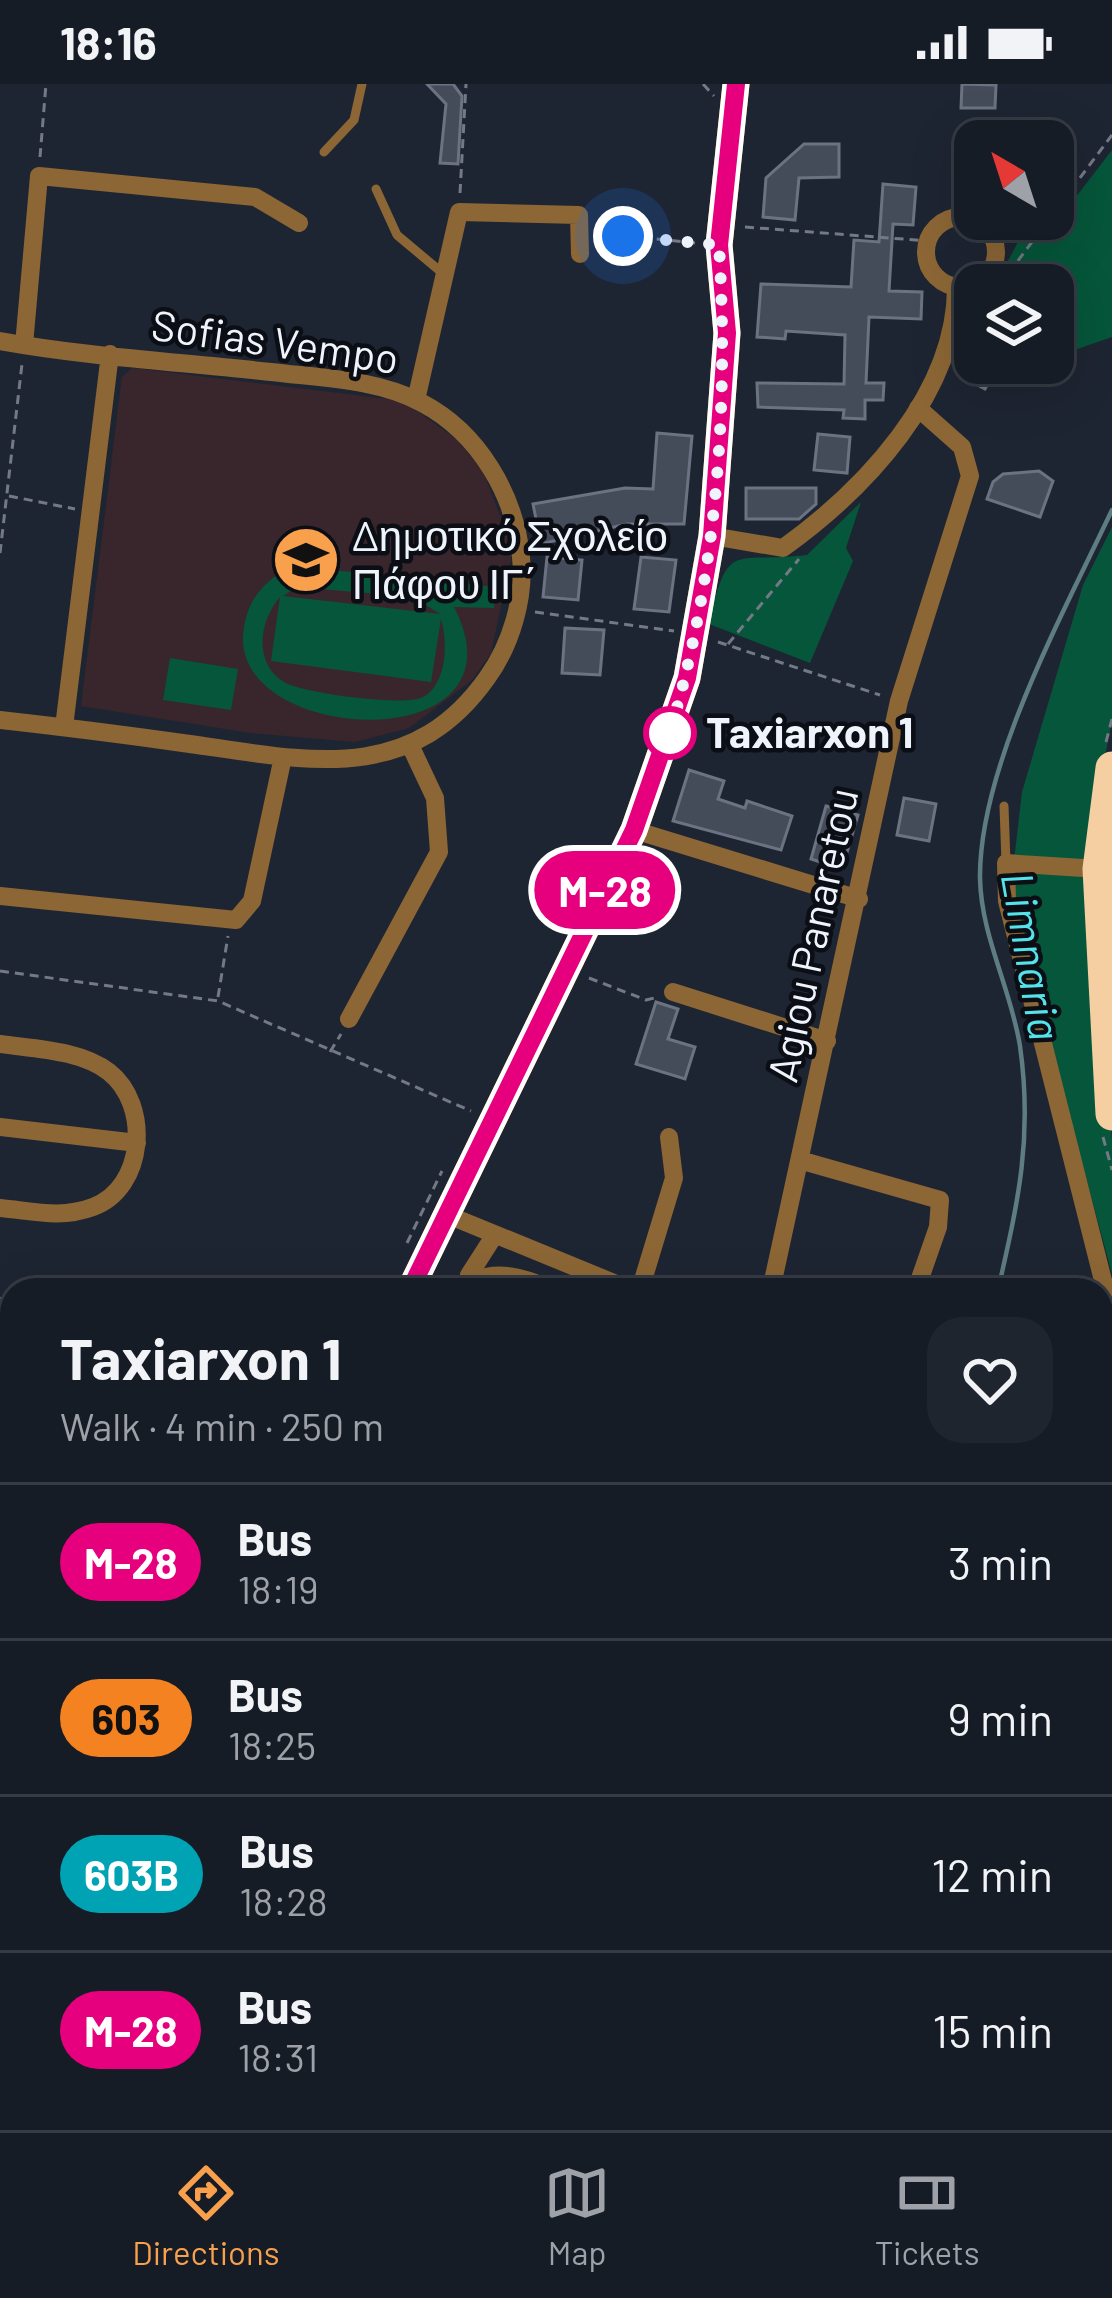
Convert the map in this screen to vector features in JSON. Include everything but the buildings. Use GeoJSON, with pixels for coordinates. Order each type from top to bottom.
{"type":"FeatureCollection","features":[{"type":"Feature","properties":{"kind":"highway"},"geometry":{"type":"LineString","coordinates":[[1112,767],[1099,868],[1100,973],[1112,1114]]}},
{"type":"Feature","properties":{"kind":"main road"},"geometry":{"type":"LineString","coordinates":[[730,236],[750,84]]}},
{"type":"Feature","properties":{"kind":"main road"},"geometry":{"type":"LineString","coordinates":[[416,1278],[496,1122],[634,830],[687,678],[712,536],[727,333],[726,96]]}},
{"type":"Feature","properties":{"kind":"street"},"geometry":{"type":"LineString","coordinates":[[24,345],[39,176],[255,197],[299,224]]}},
{"type":"Feature","properties":{"kind":"street"},"geometry":{"type":"LineString","coordinates":[[416,400],[459,212],[579,215],[580,254]]}},
{"type":"Feature","properties":{"kind":"street"},"geometry":{"type":"LineString","coordinates":[[954,285],[932,271],[928,241],[952,218],[973,219],[989,231],[996,250],[993,264]]}},
{"type":"Feature","properties":{"kind":"street"},"geometry":{"type":"LineString","coordinates":[[712,536],[783,548],[836,511],[918,408],[954,330]]}},
{"type":"Feature","properties":{"kind":"street","name":"Sofias Vempo"},"geometry":{"type":"LineString","coordinates":[[0,341],[349,381],[416,400],[454,425],[490,467],[518,534],[522,563],[516,610],[500,658],[455,716],[410,745],[342,761],[0,720]]}},
{"type":"Feature","properties":{"kind":"street"},"geometry":{"type":"LineString","coordinates":[[64,727],[110,354]]}},
{"type":"Feature","properties":{"kind":"street","name":"Agiou Panaretou"},"geometry":{"type":"LineString","coordinates":[[774,1278],[899,701],[970,476],[962,447],[918,408]]}},
{"type":"Feature","properties":{"kind":"street"},"geometry":{"type":"LineString","coordinates":[[349,1019],[439,853],[435,798],[410,745]]}},
{"type":"Feature","properties":{"kind":"street"},"geometry":{"type":"LineString","coordinates":[[0,896],[230,922],[252,901],[283,757]]}},
{"type":"Feature","properties":{"kind":"street"},"geometry":{"type":"LineString","coordinates":[[634,830],[859,898]]}},
{"type":"Feature","properties":{"kind":"street"},"geometry":{"type":"LineString","coordinates":[[1099,868],[1006,862],[1006,901],[1102,1278]]}},
{"type":"Feature","properties":{"kind":"street"},"geometry":{"type":"LineString","coordinates":[[673,992],[827,1041]]}},
{"type":"Feature","properties":{"kind":"street"},"geometry":{"type":"LineString","coordinates":[[0,1044],[82,1058],[110,1073],[126,1093],[137,1121],[134,1161],[99,1205],[63,1216],[0,1208]]}},
{"type":"Feature","properties":{"kind":"street"},"geometry":{"type":"LineString","coordinates":[[0,1127],[137,1143]]}},
{"type":"Feature","properties":{"kind":"street"},"geometry":{"type":"LineString","coordinates":[[639,1278],[674,1178],[669,1136]]}},
{"type":"Feature","properties":{"kind":"street"},"geometry":{"type":"LineString","coordinates":[[803,1161],[940,1200],[938,1227],[920,1278]]}},
{"type":"Feature","properties":{"kind":"street"},"geometry":{"type":"LineString","coordinates":[[448,1215],[604,1278]]}},
{"type":"Feature","properties":{"kind":"street"},"geometry":{"type":"LineString","coordinates":[[470,1275],[494,1236]]}},
{"type":"Feature","properties":{"kind":"lane"},"geometry":{"type":"LineString","coordinates":[[325,152],[354,120],[362,84]]}},
{"type":"Feature","properties":{"kind":"lane"},"geometry":{"type":"LineString","coordinates":[[376,189],[397,236],[446,277]]}},
{"type":"Feature","properties":{"kind":"lane"},"geometry":{"type":"LineString","coordinates":[[1004,806],[1006,862]]}},
{"type":"Feature","properties":{"kind":"lane"},"geometry":{"type":"LineString","coordinates":[[466,1278],[501,1268],[530,1278]]}},
{"type":"Feature","properties":{"kind":"path"},"geometry":{"type":"LineString","coordinates":[[39,176],[46,84]]}},
{"type":"Feature","properties":{"kind":"path"},"geometry":{"type":"LineString","coordinates":[[459,212],[466,84]]}},
{"type":"Feature","properties":{"kind":"path"},"geometry":{"type":"LineString","coordinates":[[703,84],[726,96]]}},
{"type":"Feature","properties":{"kind":"path"},"geometry":{"type":"LineString","coordinates":[[1074,186],[1112,135]]}},
{"type":"Feature","properties":{"kind":"path"},"geometry":{"type":"LineString","coordinates":[[581,232],[928,241]]}},
{"type":"Feature","properties":{"kind":"path"},"geometry":{"type":"LineString","coordinates":[[0,553],[24,345]]}},
{"type":"Feature","properties":{"kind":"path"},"geometry":{"type":"LineString","coordinates":[[9,496],[89,511]]}},
{"type":"Feature","properties":{"kind":"path"},"geometry":{"type":"LineString","coordinates":[[727,645],[800,557]]}},
{"type":"Feature","properties":{"kind":"path"},"geometry":{"type":"LineString","coordinates":[[218,1000],[230,922]]}},
{"type":"Feature","properties":{"kind":"path"},"geometry":{"type":"LineString","coordinates":[[568,970],[646,1000],[673,992]]}},
{"type":"Feature","properties":{"kind":"path"},"geometry":{"type":"LineString","coordinates":[[0,971],[218,1000],[330,1054],[496,1122]]}},
{"type":"Feature","properties":{"kind":"path"},"geometry":{"type":"LineString","coordinates":[[330,1054],[349,1019]]}},
{"type":"Feature","properties":{"kind":"path"},"geometry":{"type":"LineString","coordinates":[[406,1247],[444,1168]]}},
{"type":"Feature","properties":{"kind":"shaded area","name":"Δημοτικό Σχολείο Πάφου ΙΓ΄"},"geometry":{"type":"Polygon","coordinates":[[[132,368],[388,399],[410,406],[456,439],[483,471],[513,549],[491,653],[472,680],[409,728],[355,742],[251,733],[81,706],[122,377],[132,368]]]}},
{"type":"Feature","properties":{"kind":"green space"},"geometry":{"type":"Polygon","coordinates":[[[1112,150],[1112,337],[1074,350],[1074,264],[1006,264],[1018,242],[1074,240],[1074,199],[1112,150]]]}},
{"type":"Feature","properties":{"kind":"green space"},"geometry":{"type":"Polygon","coordinates":[[[861,502],[846,548],[853,561],[810,663],[709,624],[729,567],[748,558],[807,555],[861,502]]]}},
{"type":"Feature","properties":{"kind":"green space"},"geometry":{"type":"Polygon","coordinates":[[[1112,527],[1112,721],[1093,817],[1094,901],[1112,1140],[1112,1274],[1010,895],[1022,792],[1083,585],[1112,527]]]}},
{"type":"Feature","properties":{"kind":"green space"},"geometry":{"type":"Polygon","coordinates":[[[293,566],[496,587],[494,608],[454,607],[467,657],[452,692],[417,713],[371,720],[322,714],[279,696],[250,667],[246,616],[260,590],[293,566]],[[297,587],[283,596],[440,614],[413,597],[297,587]],[[280,597],[267,619],[264,656],[288,684],[335,695],[400,700],[425,696],[438,681],[445,650],[441,619],[431,682],[271,661],[280,597]]]}},
{"type":"Feature","properties":{"kind":"green space"},"geometry":{"type":"Polygon","coordinates":[[[170,658],[238,669],[231,710],[163,700],[170,658]]]}},
{"type":"Feature","properties":{"kind":"waterway","name":"Limnaria"},"geometry":{"type":"LineString","coordinates":[[1000,1278],[1024,1140],[1024,1079],[1016,1025],[982,900],[983,834],[1028,690],[1112,510]]}},
{"type":"Feature","properties":{"kind":"bus line","name":"M-28"},"geometry":{"type":"LineString","coordinates":[[416,1278],[634,830],[687,678],[712,536],[724,392],[727,333],[719,245],[736,84]]}},
{"type":"Feature","properties":{"kind":"place","name":"Δημοτικό Σχολείο Πάφου ΙΓ΄"},"geometry":{"type":"Point","coordinates":[306,560]}},
{"type":"Feature","properties":{"kind":"place","name":"Taxiarxon 1"},"geometry":{"type":"Point","coordinates":[670,733]}},
{"type":"Feature","properties":{"kind":"route"},"geometry":{"type":"LineString","coordinates":[[623,236],[719,245],[727,333],[712,536],[687,678],[665,749],[670,733]]}}]}
